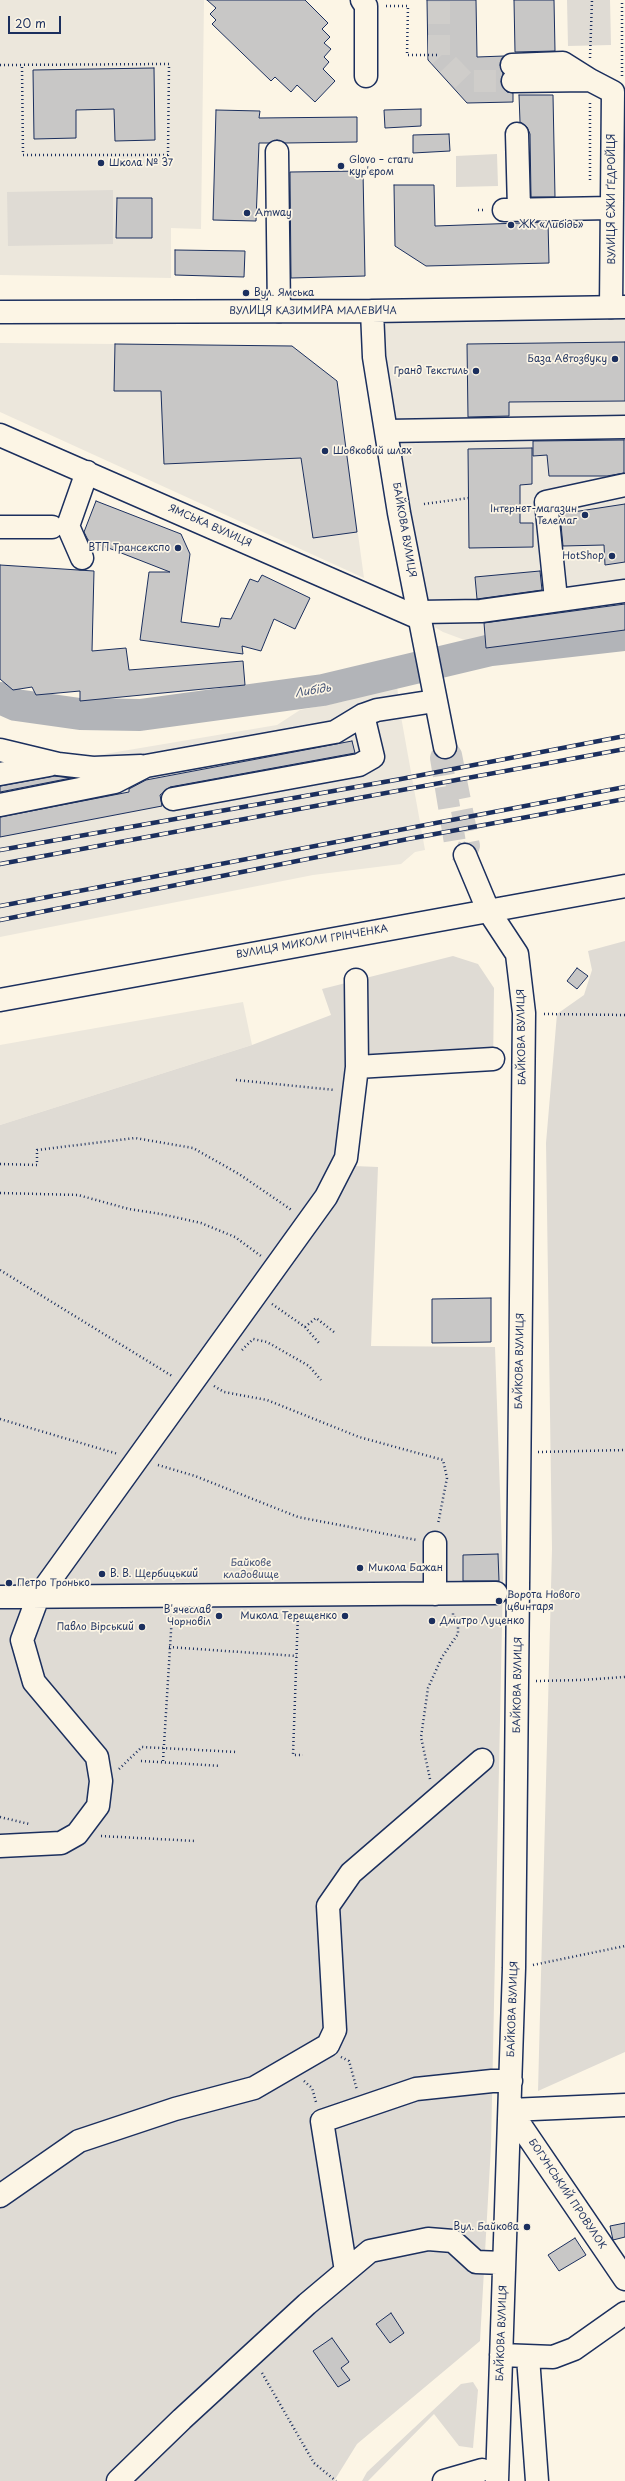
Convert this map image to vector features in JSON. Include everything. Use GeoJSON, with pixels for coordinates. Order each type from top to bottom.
{"type":"FeatureCollection","features":[{"type":"Feature","properties":{"kind":"street"},"geometry":{"type":"LineString","coordinates":[[364,3],[366,76]]}},
{"type":"Feature","properties":{"kind":"street"},"geometry":{"type":"LineString","coordinates":[[513,73],[590,80],[613,92]]}},
{"type":"Feature","properties":{"kind":"street","name":"ВУЛИЦЯ ЄЖИ ҐЕДРОЙЦЯ"},"geometry":{"type":"LineString","coordinates":[[613,92],[601,208],[618,307]]}},
{"type":"Feature","properties":{"kind":"street"},"geometry":{"type":"LineString","coordinates":[[517,134],[512,210],[601,208]]}},
{"type":"Feature","properties":{"kind":"street"},"geometry":{"type":"LineString","coordinates":[[277,152],[279,311]]}},
{"type":"Feature","properties":{"kind":"street","name":"ВУЛИЦЯ КАЗИМИРА МАЛЕВИЧА"},"geometry":{"type":"LineString","coordinates":[[0,312],[372,311],[618,307]]}},
{"type":"Feature","properties":{"kind":"street","name":"БАЙКОВА ВУЛИЦЯ"},"geometry":{"type":"LineString","coordinates":[[372,311],[374,357],[399,513],[421,623],[434,700],[445,747]]}},
{"type":"Feature","properties":{"kind":"street"},"geometry":{"type":"LineString","coordinates":[[387,431],[625,427]]}},
{"type":"Feature","properties":{"kind":"street","name":"ЯМСЬКА ВУЛИЦЯ"},"geometry":{"type":"LineString","coordinates":[[0,435],[87,472],[421,623]]}},
{"type":"Feature","properties":{"kind":"street"},"geometry":{"type":"LineString","coordinates":[[82,558],[68,526],[87,472]]}},
{"type":"Feature","properties":{"kind":"street"},"geometry":{"type":"LineString","coordinates":[[556,600],[546,502],[625,485]]}},
{"type":"Feature","properties":{"kind":"street"},"geometry":{"type":"LineString","coordinates":[[0,527],[52,527]]}},
{"type":"Feature","properties":{"kind":"street"},"geometry":{"type":"LineString","coordinates":[[421,623],[481,611],[625,591]]}},
{"type":"Feature","properties":{"kind":"street"},"geometry":{"type":"LineString","coordinates":[[0,750],[58,764],[93,768],[146,766],[335,732],[363,715],[377,710],[434,700]]}},
{"type":"Feature","properties":{"kind":"street"},"geometry":{"type":"LineString","coordinates":[[173,799],[359,765],[373,757],[363,715]]}},
{"type":"Feature","properties":{"kind":"street"},"geometry":{"type":"LineString","coordinates":[[0,774],[58,764]]}},
{"type":"Feature","properties":{"kind":"street"},"geometry":{"type":"LineString","coordinates":[[0,806],[115,782],[146,766]]}},
{"type":"Feature","properties":{"kind":"street","name":"БАЙКОВА ВУЛИЦЯ"},"geometry":{"type":"LineString","coordinates":[[465,855],[488,910],[517,954],[524,1013],[519,1453],[506,1593],[518,1681],[514,1968],[501,2355],[489,2476]]}},
{"type":"Feature","properties":{"kind":"street","name":"ВУЛИЦЯ МИКОЛИ ГРІНЧЕНКА"},"geometry":{"type":"LineString","coordinates":[[0,1000],[625,886]]}},
{"type":"Feature","properties":{"kind":"street"},"geometry":{"type":"LineString","coordinates":[[0,1846],[61,1843],[77,1834],[98,1806],[101,1782],[97,1757],[34,1682],[22,1640],[38,1598],[137,1459],[200,1385],[256,1293],[326,1197],[346,1158],[357,1067],[356,980]]}},
{"type":"Feature","properties":{"kind":"street"},"geometry":{"type":"LineString","coordinates":[[357,1067],[493,1059]]}},
{"type":"Feature","properties":{"kind":"street"},"geometry":{"type":"LineString","coordinates":[[435,1543],[444,1594]]}},
{"type":"Feature","properties":{"kind":"street"},"geometry":{"type":"LineString","coordinates":[[0,1597],[38,1598],[506,1593]]}},
{"type":"Feature","properties":{"kind":"street"},"geometry":{"type":"LineString","coordinates":[[0,2196],[79,2141],[175,2109],[254,2088],[328,2045],[335,2030],[328,1906],[351,1873],[482,1760]]}},
{"type":"Feature","properties":{"kind":"street"},"geometry":{"type":"LineString","coordinates":[[346,2271],[322,2121],[416,2089],[492,2081],[511,2081]]}},
{"type":"Feature","properties":{"kind":"street"},"geometry":{"type":"LineString","coordinates":[[510,2110],[625,2105]]}},
{"type":"Feature","properties":{"kind":"street","name":"БОГУНСЬКИЙ ПРОВУЛОК"},"geometry":{"type":"LineString","coordinates":[[510,2110],[625,2279]]}},
{"type":"Feature","properties":{"kind":"street"},"geometry":{"type":"LineString","coordinates":[[118,2481],[252,2355],[370,2251],[428,2239],[453,2241],[476,2262],[504,2263]]}},
{"type":"Feature","properties":{"kind":"street"},"geometry":{"type":"LineString","coordinates":[[501,2355],[553,2357],[574,2348],[625,2313]]}},
{"type":"Feature","properties":{"kind":"street"},"geometry":{"type":"LineString","coordinates":[[528,2357],[537,2481]]}},
{"type":"Feature","properties":{"kind":"street"},"geometry":{"type":"LineString","coordinates":[[444,2481],[489,2476]]}},
{"type":"Feature","properties":{"kind":"path"},"geometry":{"type":"LineString","coordinates":[[592,0],[590,80],[601,208]]}},
{"type":"Feature","properties":{"kind":"path"},"geometry":{"type":"LineString","coordinates":[[613,92],[622,88],[622,0]]}},
{"type":"Feature","properties":{"kind":"path"},"geometry":{"type":"LineString","coordinates":[[364,3],[408,6],[407,55],[439,55]]}},
{"type":"Feature","properties":{"kind":"path"},"geometry":{"type":"LineString","coordinates":[[0,65],[169,64],[168,155],[23,155],[22,66]]}},
{"type":"Feature","properties":{"kind":"path"},"geometry":{"type":"LineString","coordinates":[[424,504],[469,498]]}},
{"type":"Feature","properties":{"kind":"path"},"geometry":{"type":"LineString","coordinates":[[524,1013],[625,1015]]}},
{"type":"Feature","properties":{"kind":"path"},"geometry":{"type":"LineString","coordinates":[[236,1080],[333,1090]]}},
{"type":"Feature","properties":{"kind":"path"},"geometry":{"type":"LineString","coordinates":[[0,1164],[37,1165],[37,1150],[135,1138],[193,1148],[239,1174],[308,1222]]}},
{"type":"Feature","properties":{"kind":"path"},"geometry":{"type":"LineString","coordinates":[[0,1193],[78,1195],[129,1210],[161,1214],[201,1223],[235,1237],[276,1266]]}},
{"type":"Feature","properties":{"kind":"path"},"geometry":{"type":"LineString","coordinates":[[0,1270],[200,1385],[224,1392],[267,1400],[359,1437],[443,1460],[447,1478],[435,1543],[298,1517],[195,1476],[0,1418]]}},
{"type":"Feature","properties":{"kind":"path"},"geometry":{"type":"LineString","coordinates":[[256,1293],[305,1327],[319,1342]]}},
{"type":"Feature","properties":{"kind":"path"},"geometry":{"type":"LineString","coordinates":[[305,1327],[316,1318],[334,1332]]}},
{"type":"Feature","properties":{"kind":"path"},"geometry":{"type":"LineString","coordinates":[[237,1356],[253,1339],[267,1342],[309,1366],[321,1380]]}},
{"type":"Feature","properties":{"kind":"path"},"geometry":{"type":"LineString","coordinates":[[519,1453],[625,1450]]}},
{"type":"Feature","properties":{"kind":"path"},"geometry":{"type":"LineString","coordinates":[[438,1798],[429,1778],[421,1737],[428,1688],[442,1656],[458,1634],[458,1621],[453,1616],[444,1594]]}},
{"type":"Feature","properties":{"kind":"path"},"geometry":{"type":"LineString","coordinates":[[298,1607],[293,1755],[303,1755]]}},
{"type":"Feature","properties":{"kind":"path"},"geometry":{"type":"LineString","coordinates":[[163,1761],[169,1647],[173,1608]]}},
{"type":"Feature","properties":{"kind":"path"},"geometry":{"type":"LineString","coordinates":[[169,1647],[297,1656]]}},
{"type":"Feature","properties":{"kind":"path"},"geometry":{"type":"LineString","coordinates":[[518,1681],[581,1680],[625,1676]]}},
{"type":"Feature","properties":{"kind":"path"},"geometry":{"type":"LineString","coordinates":[[101,1782],[124,1765],[142,1747],[237,1752]]}},
{"type":"Feature","properties":{"kind":"path"},"geometry":{"type":"LineString","coordinates":[[141,1761],[163,1761],[220,1766]]}},
{"type":"Feature","properties":{"kind":"path"},"geometry":{"type":"LineString","coordinates":[[514,1968],[625,1946]]}},
{"type":"Feature","properties":{"kind":"path"},"geometry":{"type":"LineString","coordinates":[[328,2045],[339,2056],[349,2061],[361,2108]]}},
{"type":"Feature","properties":{"kind":"path"},"geometry":{"type":"LineString","coordinates":[[290,2067],[312,2088],[322,2121]]}},
{"type":"Feature","properties":{"kind":"path"},"geometry":{"type":"LineString","coordinates":[[252,2355],[314,2462],[336,2481]]}},
{"type":"Feature","properties":{"kind":"shaded area","name":"Школа № 37"},"geometry":{"type":"Polygon","coordinates":[[[0,0],[204,0],[201,229],[171,228],[171,278],[0,275],[0,0]]]}},
{"type":"Feature","properties":{"kind":"shaded area"},"geometry":{"type":"Polygon","coordinates":[[[625,307],[625,630],[486,648],[443,632],[419,618],[372,311],[625,307]]]}},
{"type":"Feature","properties":{"kind":"shaded area"},"geometry":{"type":"Polygon","coordinates":[[[0,343],[115,344],[115,391],[228,392],[294,409],[303,474],[349,468],[364,578],[0,412],[0,343]]]}},
{"type":"Feature","properties":{"kind":"shaded area"},"geometry":{"type":"Polygon","coordinates":[[[387,685],[397,686],[400,711],[425,850],[415,852],[401,864],[313,875],[0,937],[0,742],[81,758],[277,725],[300,710],[346,701],[387,685]]]}},
{"type":"Feature","properties":{"kind":"shaded area"},"geometry":{"type":"Polygon","coordinates":[[[243,1002],[252,1045],[0,1125],[0,1045],[243,1002]]]}},
{"type":"Feature","properties":{"kind":"green space"},"geometry":{"type":"Polygon","coordinates":[[[567,0],[610,0],[611,45],[568,46],[567,0]]]}},
{"type":"Feature","properties":{"kind":"green space"},"geometry":{"type":"Polygon","coordinates":[[[497,154],[498,186],[456,187],[456,156],[497,154]]]}},
{"type":"Feature","properties":{"kind":"green space"},"geometry":{"type":"Polygon","coordinates":[[[113,190],[113,244],[8,246],[7,192],[113,190]]]}},
{"type":"Feature","properties":{"kind":"green space"},"geometry":{"type":"Polygon","coordinates":[[[625,941],[625,2052],[538,2091],[552,1549],[546,1143],[557,1014],[584,995],[592,970],[588,951],[625,941]]]}},
{"type":"Feature","properties":{"kind":"green space","name":"Байкове кладовище"},"geometry":{"type":"Polygon","coordinates":[[[453,956],[478,964],[494,988],[493,1070],[358,1071],[354,1166],[378,1167],[371,1346],[495,1347],[503,1578],[491,2146],[480,2341],[357,2444],[334,2481],[0,2481],[0,1125],[252,1045],[331,1015],[322,989],[453,956]]]}},
{"type":"Feature","properties":{"kind":"green space"},"geometry":{"type":"Polygon","coordinates":[[[473,2382],[478,2390],[473,2448],[459,2446],[434,2414],[368,2481],[362,2481],[367,2472],[461,2384],[473,2382]]]}},
{"type":"Feature","properties":{"kind":"building"},"geometry":{"type":"Polygon","coordinates":[[[207,0],[305,0],[328,23],[322,29],[330,37],[324,43],[331,49],[324,57],[329,62],[323,69],[335,81],[315,102],[297,85],[291,92],[275,77],[271,81],[212,24],[216,20],[210,14],[216,8],[207,0]]]}},
{"type":"Feature","properties":{"kind":"building"},"geometry":{"type":"Polygon","coordinates":[[[427,0],[476,0],[477,57],[504,56],[500,65],[503,74],[501,82],[507,92],[513,93],[513,102],[467,103],[428,60],[427,0]]]}},
{"type":"Feature","properties":{"kind":"building"},"geometry":{"type":"Polygon","coordinates":[[[514,0],[554,0],[555,51],[515,52],[514,0]]]}},
{"type":"Feature","properties":{"kind":"building"},"geometry":{"type":"Polygon","coordinates":[[[154,68],[155,140],[115,141],[114,109],[76,110],[76,138],[34,139],[33,70],[154,68]]]}},
{"type":"Feature","properties":{"kind":"building"},"geometry":{"type":"Polygon","coordinates":[[[519,95],[553,95],[555,197],[531,197],[530,134],[527,127],[520,122],[519,95]]]}},
{"type":"Feature","properties":{"kind":"building"},"geometry":{"type":"Polygon","coordinates":[[[421,109],[421,126],[385,128],[384,110],[421,109]]]}},
{"type":"Feature","properties":{"kind":"building"},"geometry":{"type":"Polygon","coordinates":[[[216,110],[260,111],[259,118],[357,117],[357,142],[285,143],[277,140],[269,143],[259,143],[256,221],[213,220],[216,110]]]}},
{"type":"Feature","properties":{"kind":"building"},"geometry":{"type":"Polygon","coordinates":[[[449,134],[450,151],[413,153],[413,135],[449,134]]]}},
{"type":"Feature","properties":{"kind":"building"},"geometry":{"type":"Polygon","coordinates":[[[363,171],[365,276],[291,278],[290,172],[363,171]]]}},
{"type":"Feature","properties":{"kind":"building","name":"ЖК «Либідь»"},"geometry":{"type":"Polygon","coordinates":[[[394,185],[434,185],[435,226],[548,222],[549,263],[426,266],[395,246],[394,185]]]}},
{"type":"Feature","properties":{"kind":"building"},"geometry":{"type":"Polygon","coordinates":[[[117,198],[152,198],[152,238],[116,238],[117,198]]]}},
{"type":"Feature","properties":{"kind":"building"},"geometry":{"type":"Polygon","coordinates":[[[175,250],[245,251],[244,277],[175,275],[175,250]]]}},
{"type":"Feature","properties":{"kind":"building"},"geometry":{"type":"Polygon","coordinates":[[[625,342],[625,401],[509,402],[509,416],[468,417],[467,344],[625,342]]]}},
{"type":"Feature","properties":{"kind":"building"},"geometry":{"type":"Polygon","coordinates":[[[115,344],[292,346],[337,381],[357,532],[313,538],[301,458],[164,464],[161,391],[114,391],[115,344]]]}},
{"type":"Feature","properties":{"kind":"building"},"geometry":{"type":"Polygon","coordinates":[[[624,440],[624,473],[607,476],[549,476],[547,455],[533,456],[533,441],[624,440]]]}},
{"type":"Feature","properties":{"kind":"building"},"geometry":{"type":"Polygon","coordinates":[[[532,448],[532,484],[520,485],[520,523],[533,523],[533,547],[469,548],[468,449],[532,448]]]}},
{"type":"Feature","properties":{"kind":"building"},"geometry":{"type":"Polygon","coordinates":[[[96,501],[181,534],[190,554],[181,622],[219,627],[221,618],[231,619],[250,579],[258,582],[262,575],[310,598],[295,629],[274,619],[261,651],[242,646],[243,654],[140,640],[149,572],[170,572],[88,540],[84,532],[96,501]]]}},
{"type":"Feature","properties":{"kind":"building"},"geometry":{"type":"Polygon","coordinates":[[[625,504],[625,562],[605,565],[604,545],[563,546],[560,514],[625,504]]]}},
{"type":"Feature","properties":{"kind":"building"},"geometry":{"type":"Polygon","coordinates":[[[0,565],[94,571],[92,651],[126,648],[129,670],[243,661],[245,685],[80,701],[80,691],[36,695],[32,687],[13,690],[0,679],[0,565]]]}},
{"type":"Feature","properties":{"kind":"building"},"geometry":{"type":"Polygon","coordinates":[[[540,571],[542,590],[477,599],[475,577],[540,571]]]}},
{"type":"Feature","properties":{"kind":"building"},"geometry":{"type":"Polygon","coordinates":[[[625,604],[625,630],[486,648],[484,623],[625,604]]]}},
{"type":"Feature","properties":{"kind":"building"},"geometry":{"type":"Polygon","coordinates":[[[352,741],[355,753],[170,787],[160,795],[162,806],[0,837],[0,817],[129,792],[129,789],[146,780],[352,741]]]}},
{"type":"Feature","properties":{"kind":"building"},"geometry":{"type":"Polygon","coordinates":[[[54,776],[71,778],[0,792],[0,786],[54,776]]]}},
{"type":"Feature","properties":{"kind":"building"},"geometry":{"type":"Polygon","coordinates":[[[577,968],[588,976],[577,989],[567,981],[577,968]]]}},
{"type":"Feature","properties":{"kind":"building"},"geometry":{"type":"Polygon","coordinates":[[[491,1298],[491,1342],[432,1343],[432,1299],[491,1298]]]}},
{"type":"Feature","properties":{"kind":"building"},"geometry":{"type":"Polygon","coordinates":[[[498,1554],[499,1581],[463,1581],[463,1555],[498,1554]]]}},
{"type":"Feature","properties":{"kind":"building"},"geometry":{"type":"Polygon","coordinates":[[[625,2223],[625,2237],[613,2240],[610,2226],[625,2223]]]}},
{"type":"Feature","properties":{"kind":"building"},"geometry":{"type":"Polygon","coordinates":[[[575,2238],[586,2255],[559,2271],[548,2255],[575,2238]]]}},
{"type":"Feature","properties":{"kind":"building"},"geometry":{"type":"Polygon","coordinates":[[[391,2313],[404,2333],[390,2343],[376,2324],[391,2313]]]}},
{"type":"Feature","properties":{"kind":"building"},"geometry":{"type":"Polygon","coordinates":[[[332,2338],[349,2362],[341,2368],[350,2380],[338,2387],[313,2351],[332,2338]]]}},
{"type":"Feature","properties":{"kind":"waterway","name":"Либідь"},"geometry":{"type":"LineString","coordinates":[[0,698],[16,705],[80,714],[140,715],[323,690],[491,650],[625,635]]}},
{"type":"Feature","properties":{"kind":"tunnel"},"geometry":{"type":"LineString","coordinates":[[439,2],[439,55],[464,81],[513,81]]}},
{"type":"Feature","properties":{"kind":"tunnel"},"geometry":{"type":"LineString","coordinates":[[445,747],[451,755],[469,846],[465,855],[456,849],[441,758],[445,747]]}},
{"type":"Feature","properties":{"kind":"railway"},"geometry":{"type":"LineString","coordinates":[[0,850],[401,779],[625,736]]}},
{"type":"Feature","properties":{"kind":"railway"},"geometry":{"type":"LineString","coordinates":[[0,864],[625,749]]}},
{"type":"Feature","properties":{"kind":"railway"},"geometry":{"type":"LineString","coordinates":[[0,906],[625,787]]}},
{"type":"Feature","properties":{"kind":"railway"},"geometry":{"type":"LineString","coordinates":[[0,920],[408,839],[625,799]]}},
{"type":"Feature","properties":{"kind":"place","name":"Школа № 37"},"geometry":{"type":"Point","coordinates":[101,163]}},
{"type":"Feature","properties":{"kind":"place","name":"Glovo – стати кур'єром"},"geometry":{"type":"Point","coordinates":[341,166]}},
{"type":"Feature","properties":{"kind":"place","name":"Amway"},"geometry":{"type":"Point","coordinates":[247,213]}},
{"type":"Feature","properties":{"kind":"place","name":"ЖК «Либідь»"},"geometry":{"type":"Point","coordinates":[511,225]}},
{"type":"Feature","properties":{"kind":"place","name":"Вул. Ямська"},"geometry":{"type":"Point","coordinates":[246,293]}},
{"type":"Feature","properties":{"kind":"place","name":"База Автозвуку"},"geometry":{"type":"Point","coordinates":[615,359]}},
{"type":"Feature","properties":{"kind":"place","name":"Гранд Текстиль"},"geometry":{"type":"Point","coordinates":[476,371]}},
{"type":"Feature","properties":{"kind":"place","name":"Шовковий шлях"},"geometry":{"type":"Point","coordinates":[325,451]}},
{"type":"Feature","properties":{"kind":"place","name":"Інтернет-магазин Телемаг"},"geometry":{"type":"Point","coordinates":[585,515]}},
{"type":"Feature","properties":{"kind":"place","name":"ВТП Трансекспо"},"geometry":{"type":"Point","coordinates":[178,548]}},
{"type":"Feature","properties":{"kind":"place","name":"HotShop"},"geometry":{"type":"Point","coordinates":[612,556]}},
{"type":"Feature","properties":{"kind":"place","name":"Микола Бажан"},"geometry":{"type":"Point","coordinates":[360,1568]}},
{"type":"Feature","properties":{"kind":"place","name":"В. В. Щербицький"},"geometry":{"type":"Point","coordinates":[102,1574]}},
{"type":"Feature","properties":{"kind":"place","name":"Петро Тронько"},"geometry":{"type":"Point","coordinates":[9,1583]}},
{"type":"Feature","properties":{"kind":"place","name":"Ворота Нового цвинтаря"},"geometry":{"type":"Point","coordinates":[499,1601]}},
{"type":"Feature","properties":{"kind":"place","name":"В'ячеслав Чорновіл"},"geometry":{"type":"Point","coordinates":[219,1616]}},
{"type":"Feature","properties":{"kind":"place","name":"Микола Терещенко"},"geometry":{"type":"Point","coordinates":[345,1616]}},
{"type":"Feature","properties":{"kind":"place","name":"Дмитро Луценко"},"geometry":{"type":"Point","coordinates":[432,1621]}},
{"type":"Feature","properties":{"kind":"place","name":"Павло Вірський"},"geometry":{"type":"Point","coordinates":[142,1627]}},
{"type":"Feature","properties":{"kind":"place","name":"Вул. Байкова"},"geometry":{"type":"Point","coordinates":[527,2227]}}]}
